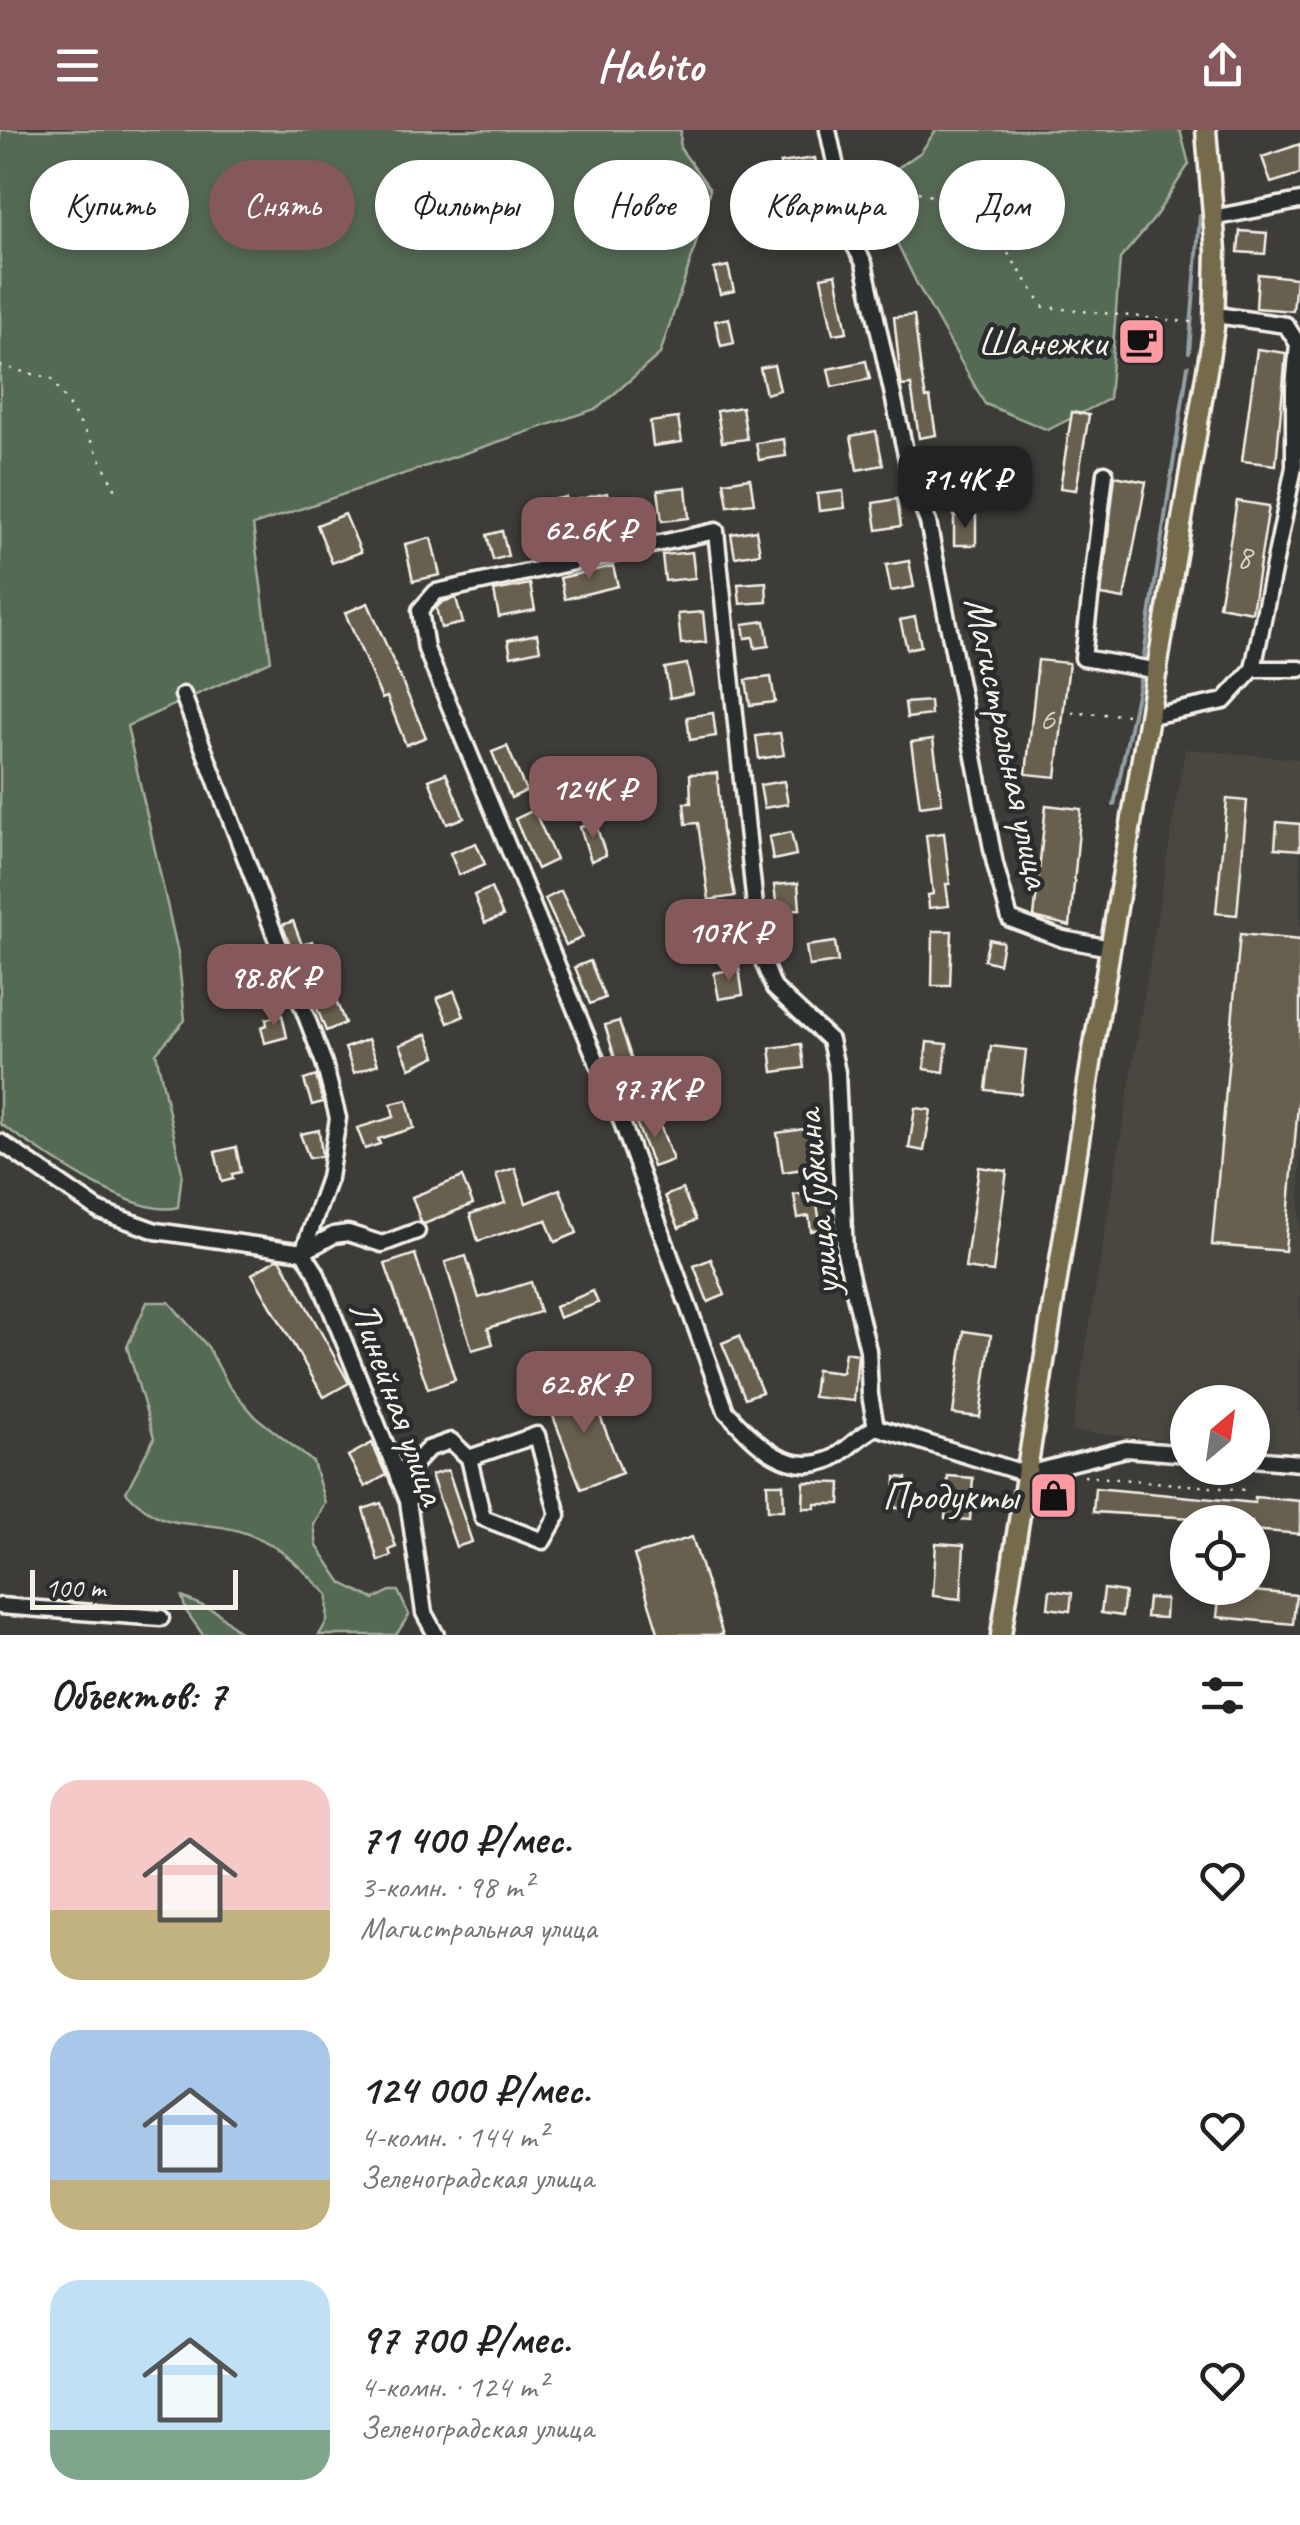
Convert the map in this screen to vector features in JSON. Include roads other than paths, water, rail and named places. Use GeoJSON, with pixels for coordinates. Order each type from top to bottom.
{"type":"FeatureCollection","features":[{"type":"Feature","properties":{"kind":"main road","name":"Магистральная улица"},"geometry":{"type":"LineString","coordinates":[[1001,1635],[1144,716],[1159,670],[1214,328],[1216,251],[1206,130]]}},
{"type":"Feature","properties":{"kind":"street","name":"Магистральная улица"},"geometry":{"type":"LineString","coordinates":[[828,130],[852,242],[864,263],[911,478],[928,522],[995,864],[1010,919],[1062,938],[1110,948]]}},
{"type":"Feature","properties":{"kind":"street"},"geometry":{"type":"LineString","coordinates":[[1212,218],[1300,201]]}},
{"type":"Feature","properties":{"kind":"street"},"geometry":{"type":"LineString","coordinates":[[1144,716],[1224,701],[1252,669],[1294,467],[1298,344],[1286,326],[1223,316]]}},
{"type":"Feature","properties":{"kind":"street"},"geometry":{"type":"LineString","coordinates":[[1104,473],[1083,658],[1159,670]]}},
{"type":"Feature","properties":{"kind":"street","name":"улица Губкина"},"geometry":{"type":"LineString","coordinates":[[716,531],[760,954],[774,988],[830,1040],[837,1072],[845,1254],[868,1350],[876,1427],[857,1436],[834,1458],[798,1466],[760,1448],[726,1411],[620,1117],[426,649],[420,610],[436,592],[716,531]]}},
{"type":"Feature","properties":{"kind":"street"},"geometry":{"type":"LineString","coordinates":[[1252,669],[1300,670]]}},
{"type":"Feature","properties":{"kind":"street"},"geometry":{"type":"LineString","coordinates":[[182,695],[324,1062],[338,1118],[330,1178],[303,1252]]}},
{"type":"Feature","properties":{"kind":"street"},"geometry":{"type":"LineString","coordinates":[[0,1142],[100,1211],[156,1231],[303,1252],[334,1235],[348,1233],[382,1244],[417,1231]]}},
{"type":"Feature","properties":{"kind":"street","name":"Линейная улица"},"geometry":{"type":"LineString","coordinates":[[303,1252],[316,1272],[408,1501],[424,1612],[436,1635]]}},
{"type":"Feature","properties":{"kind":"street"},"geometry":{"type":"LineString","coordinates":[[876,1427],[1027,1474],[1126,1449],[1170,1453]]}},
{"type":"Feature","properties":{"kind":"street"},"geometry":{"type":"LineString","coordinates":[[400,1480],[428,1449],[451,1440],[469,1458],[483,1518],[543,1541],[558,1514],[537,1435],[469,1458]]}},
{"type":"Feature","properties":{"kind":"street"},"geometry":{"type":"LineString","coordinates":[[1270,1460],[1300,1463]]}},
{"type":"Feature","properties":{"kind":"street"},"geometry":{"type":"LineString","coordinates":[[0,1606],[162,1618]]}},
{"type":"Feature","properties":{"kind":"waterway"},"geometry":{"type":"LineString","coordinates":[[1189,352],[1200,216]]}},
{"type":"Feature","properties":{"kind":"waterway"},"geometry":{"type":"LineString","coordinates":[[1143,662],[1188,366]]}},
{"type":"Feature","properties":{"kind":"waterway"},"geometry":{"type":"LineString","coordinates":[[1114,805],[1141,675]]}},
{"type":"Feature","properties":{"kind":"place","name":"Шанежки"},"geometry":{"type":"Point","coordinates":[1141,341]}},
{"type":"Feature","properties":{"kind":"place","name":"Продукты"},"geometry":{"type":"Point","coordinates":[1053,1495]}}]}
